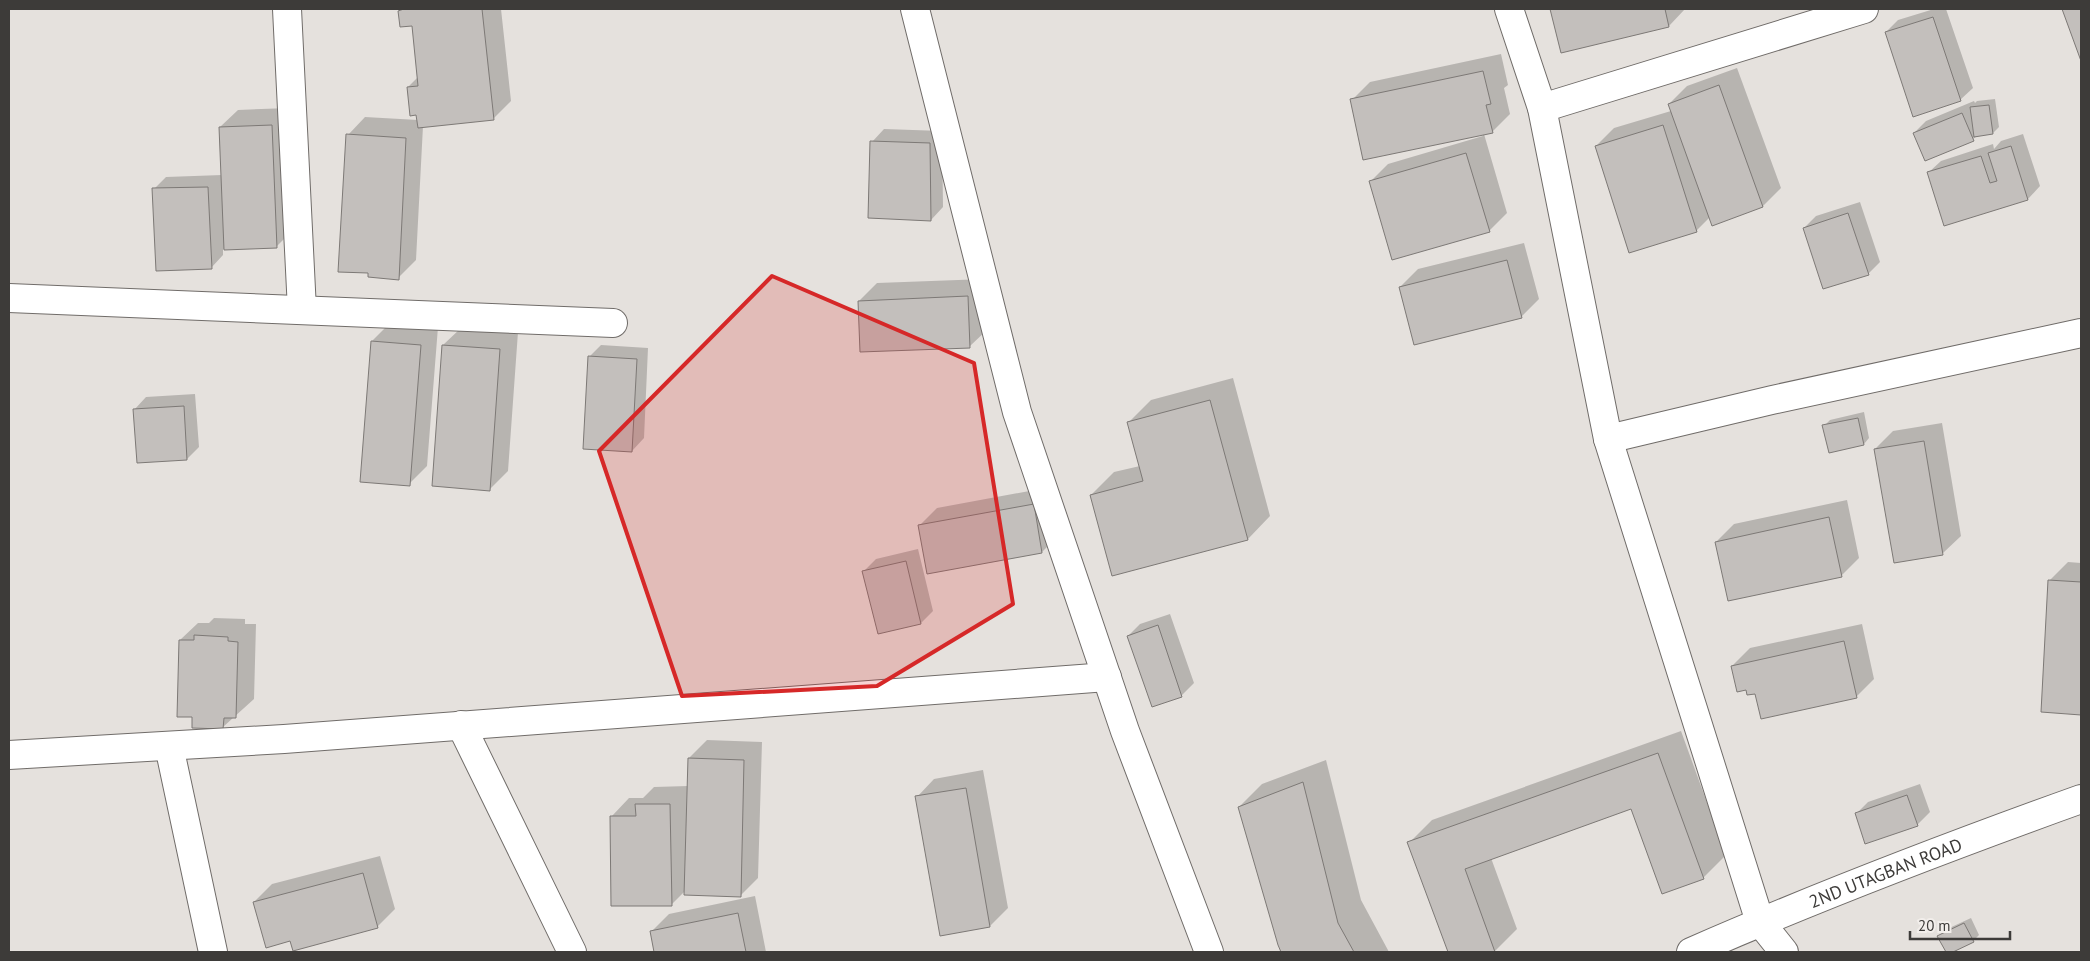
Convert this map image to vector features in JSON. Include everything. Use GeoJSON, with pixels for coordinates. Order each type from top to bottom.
{"type":"FeatureCollection","features":[{"type":"Feature","properties":{"kind":"street"},"geometry":{"type":"LineString","coordinates":[[287,9],[302,310]]}},
{"type":"Feature","properties":{"kind":"street"},"geometry":{"type":"LineString","coordinates":[[915,9],[1017,412],[1125,731],[1209,952]]}},
{"type":"Feature","properties":{"kind":"street"},"geometry":{"type":"LineString","coordinates":[[1509,9],[1542,108],[1608,438],[1760,922],[1784,952]]}},
{"type":"Feature","properties":{"kind":"street"},"geometry":{"type":"LineString","coordinates":[[1542,108],[1858,10]]}},
{"type":"Feature","properties":{"kind":"street"},"geometry":{"type":"LineString","coordinates":[[9,298],[613,323]]}},
{"type":"Feature","properties":{"kind":"street"},"geometry":{"type":"LineString","coordinates":[[1608,438],[1772,400],[2081,333]]}},
{"type":"Feature","properties":{"kind":"street"},"geometry":{"type":"LineString","coordinates":[[9,755],[169,746],[1107,677]]}},
{"type":"Feature","properties":{"kind":"street"},"geometry":{"type":"LineString","coordinates":[[462,725],[572,952]]}},
{"type":"Feature","properties":{"kind":"street"},"geometry":{"type":"LineString","coordinates":[[169,746],[213,952]]}},
{"type":"Feature","properties":{"kind":"street","name":"2ND UTAGBAN ROAD"},"geometry":{"type":"LineString","coordinates":[[1691,952],[1760,922],[1958,843],[2081,798]]}},
{"type":"Feature","properties":{"kind":"highlighted area"},"geometry":{"type":"Polygon","coordinates":[[[772,276],[974,363],[1013,604],[877,686],[682,696],[599,451],[772,276]]]}},
{"type":"Feature","properties":{"kind":"building"},"geometry":{"type":"Polygon","coordinates":[[[404,9],[482,9],[494,120],[418,128],[416,115],[410,116],[407,87],[418,86],[412,26],[400,27],[398,11],[404,9]]]}},
{"type":"Feature","properties":{"kind":"building"},"geometry":{"type":"Polygon","coordinates":[[[1550,9],[1665,9],[1669,27],[1561,53],[1550,9]]]}},
{"type":"Feature","properties":{"kind":"building"},"geometry":{"type":"Polygon","coordinates":[[[2062,9],[2081,9],[2081,61],[2062,9]]]}},
{"type":"Feature","properties":{"kind":"building"},"geometry":{"type":"Polygon","coordinates":[[[1933,17],[1961,101],[1913,117],[1885,32],[1933,17]]]}},
{"type":"Feature","properties":{"kind":"building"},"geometry":{"type":"Polygon","coordinates":[[[1483,71],[1491,104],[1486,105],[1493,133],[1363,160],[1350,99],[1483,71]]]}},
{"type":"Feature","properties":{"kind":"building"},"geometry":{"type":"Polygon","coordinates":[[[1719,85],[1763,207],[1712,226],[1668,104],[1719,85]]]}},
{"type":"Feature","properties":{"kind":"building"},"geometry":{"type":"Polygon","coordinates":[[[1989,105],[1993,134],[1974,137],[1970,107],[1989,105]]]}},
{"type":"Feature","properties":{"kind":"building"},"geometry":{"type":"Polygon","coordinates":[[[1962,113],[1974,141],[1925,161],[1913,133],[1962,113]]]}},
{"type":"Feature","properties":{"kind":"building"},"geometry":{"type":"Polygon","coordinates":[[[272,125],[277,248],[224,250],[219,127],[272,125]]]}},
{"type":"Feature","properties":{"kind":"building"},"geometry":{"type":"Polygon","coordinates":[[[1663,125],[1697,232],[1629,253],[1595,146],[1663,125]]]}},
{"type":"Feature","properties":{"kind":"building"},"geometry":{"type":"Polygon","coordinates":[[[346,134],[406,138],[399,280],[368,277],[368,273],[338,272],[346,134]]]}},
{"type":"Feature","properties":{"kind":"building"},"geometry":{"type":"Polygon","coordinates":[[[870,141],[930,143],[931,221],[868,218],[870,141]]]}},
{"type":"Feature","properties":{"kind":"building"},"geometry":{"type":"Polygon","coordinates":[[[2011,146],[2028,200],[1944,226],[1927,172],[1981,156],[1990,183],[1997,181],[1988,153],[2011,146]]]}},
{"type":"Feature","properties":{"kind":"building"},"geometry":{"type":"Polygon","coordinates":[[[1466,153],[1490,232],[1392,260],[1369,181],[1466,153]]]}},
{"type":"Feature","properties":{"kind":"building"},"geometry":{"type":"Polygon","coordinates":[[[208,187],[212,269],[156,271],[152,188],[208,187]]]}},
{"type":"Feature","properties":{"kind":"building"},"geometry":{"type":"Polygon","coordinates":[[[1848,213],[1869,275],[1823,289],[1803,228],[1848,213]]]}},
{"type":"Feature","properties":{"kind":"building"},"geometry":{"type":"Polygon","coordinates":[[[1507,260],[1522,318],[1414,345],[1399,287],[1507,260]]]}},
{"type":"Feature","properties":{"kind":"building"},"geometry":{"type":"Polygon","coordinates":[[[968,296],[970,348],[860,352],[858,301],[968,296]]]}},
{"type":"Feature","properties":{"kind":"building"},"geometry":{"type":"Polygon","coordinates":[[[371,341],[421,345],[410,486],[360,482],[371,341]]]}},
{"type":"Feature","properties":{"kind":"building"},"geometry":{"type":"Polygon","coordinates":[[[442,345],[500,349],[490,491],[432,486],[442,345]]]}},
{"type":"Feature","properties":{"kind":"building"},"geometry":{"type":"Polygon","coordinates":[[[588,356],[637,359],[632,452],[583,449],[588,356]]]}},
{"type":"Feature","properties":{"kind":"building"},"geometry":{"type":"Polygon","coordinates":[[[1210,400],[1248,540],[1112,576],[1090,495],[1143,481],[1127,422],[1210,400]]]}},
{"type":"Feature","properties":{"kind":"building"},"geometry":{"type":"Polygon","coordinates":[[[184,406],[187,460],[137,463],[133,409],[184,406]]]}},
{"type":"Feature","properties":{"kind":"building"},"geometry":{"type":"Polygon","coordinates":[[[1858,418],[1864,445],[1829,453],[1822,425],[1858,418]]]}},
{"type":"Feature","properties":{"kind":"building"},"geometry":{"type":"Polygon","coordinates":[[[1924,441],[1943,555],[1894,563],[1874,449],[1924,441]]]}},
{"type":"Feature","properties":{"kind":"building"},"geometry":{"type":"Polygon","coordinates":[[[1034,504],[1042,553],[927,574],[918,525],[1034,504]]]}},
{"type":"Feature","properties":{"kind":"building"},"geometry":{"type":"Polygon","coordinates":[[[1829,517],[1842,577],[1728,601],[1715,542],[1829,517]]]}},
{"type":"Feature","properties":{"kind":"building"},"geometry":{"type":"Polygon","coordinates":[[[906,561],[921,624],[878,634],[862,571],[906,561]]]}},
{"type":"Feature","properties":{"kind":"building"},"geometry":{"type":"Polygon","coordinates":[[[2048,580],[2081,582],[2081,715],[2041,712],[2048,580]]]}},
{"type":"Feature","properties":{"kind":"building"},"geometry":{"type":"Polygon","coordinates":[[[1158,625],[1182,697],[1152,707],[1127,636],[1158,625]]]}},
{"type":"Feature","properties":{"kind":"building"},"geometry":{"type":"Polygon","coordinates":[[[194,635],[228,637],[228,641],[238,642],[236,718],[224,718],[223,729],[192,728],[192,717],[177,717],[179,640],[194,640],[194,635]]]}},
{"type":"Feature","properties":{"kind":"building"},"geometry":{"type":"Polygon","coordinates":[[[1844,641],[1857,698],[1761,719],[1755,694],[1747,695],[1746,690],[1737,692],[1731,666],[1844,641]]]}},
{"type":"Feature","properties":{"kind":"building"},"geometry":{"type":"Polygon","coordinates":[[[1658,753],[1704,879],[1662,894],[1631,809],[1465,869],[1495,952],[1448,952],[1407,842],[1658,753]]]}},
{"type":"Feature","properties":{"kind":"building"},"geometry":{"type":"Polygon","coordinates":[[[688,758],[744,760],[741,897],[684,895],[688,758]]]}},
{"type":"Feature","properties":{"kind":"building"},"geometry":{"type":"Polygon","coordinates":[[[1303,782],[1338,923],[1354,952],[1281,952],[1278,945],[1238,807],[1303,782]]]}},
{"type":"Feature","properties":{"kind":"building"},"geometry":{"type":"Polygon","coordinates":[[[966,788],[990,927],[940,936],[915,796],[966,788]]]}},
{"type":"Feature","properties":{"kind":"building"},"geometry":{"type":"Polygon","coordinates":[[[1907,795],[1918,826],[1865,844],[1855,813],[1907,795]]]}},
{"type":"Feature","properties":{"kind":"building"},"geometry":{"type":"Polygon","coordinates":[[[635,804],[670,804],[672,906],[611,906],[610,816],[636,816],[635,804]]]}},
{"type":"Feature","properties":{"kind":"building"},"geometry":{"type":"Polygon","coordinates":[[[363,873],[378,928],[293,951],[290,941],[266,948],[253,902],[363,873]]]}},
{"type":"Feature","properties":{"kind":"building"},"geometry":{"type":"Polygon","coordinates":[[[738,913],[746,952],[654,952],[650,931],[738,913]]]}},
{"type":"Feature","properties":{"kind":"building"},"geometry":{"type":"Polygon","coordinates":[[[1964,923],[1974,942],[1953,952],[1946,952],[1937,936],[1964,923]]]}}]}
